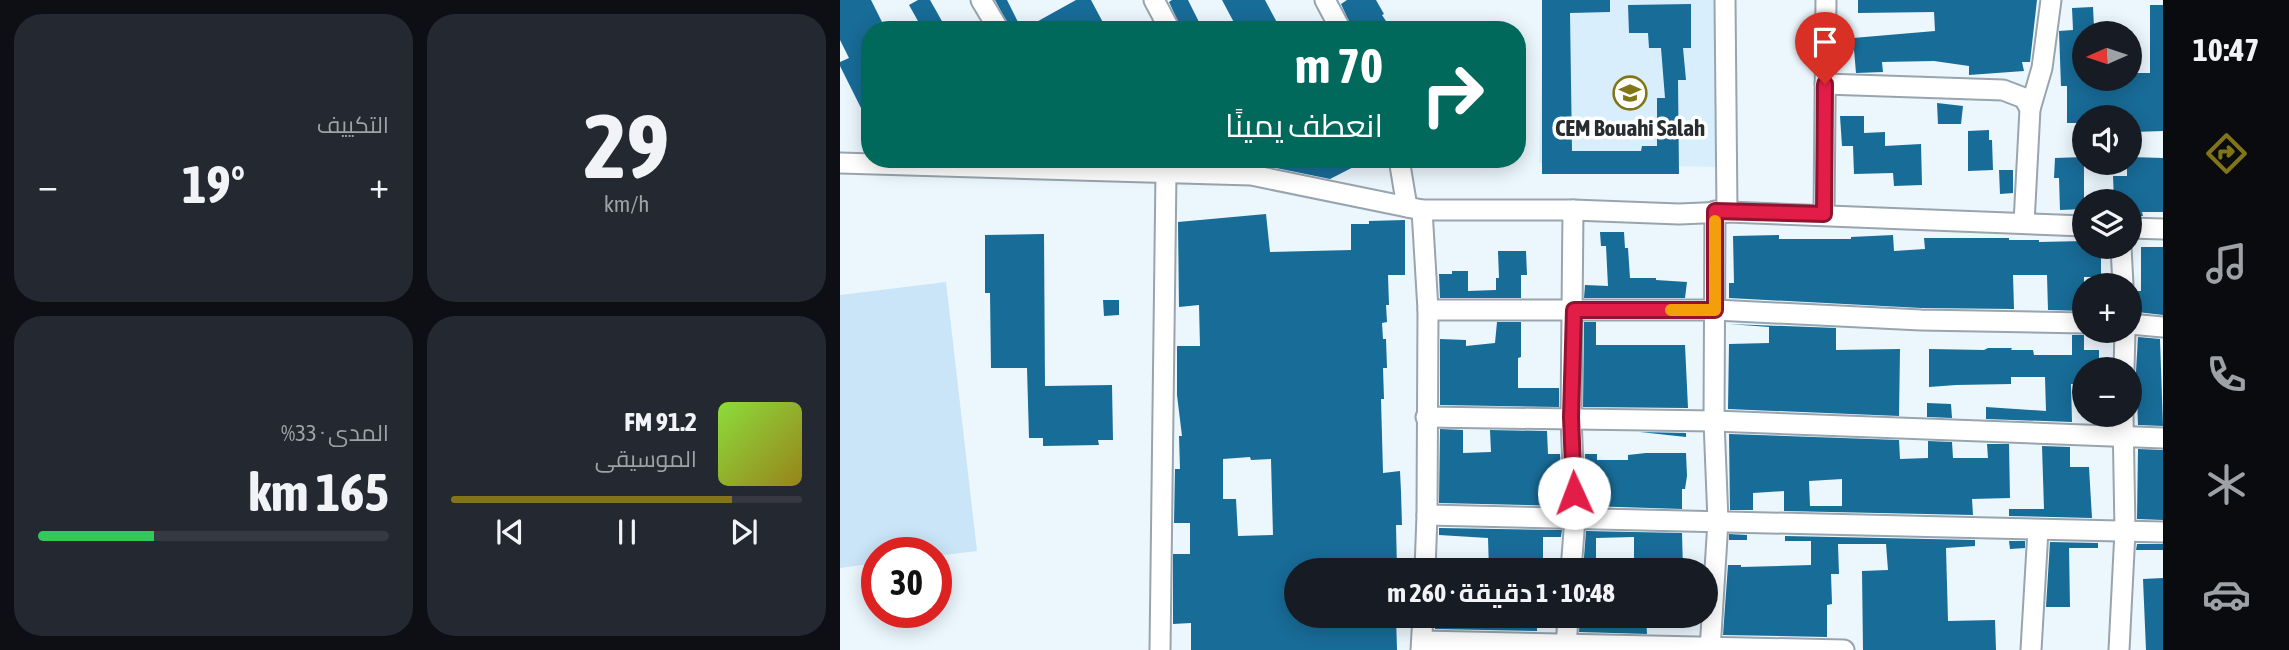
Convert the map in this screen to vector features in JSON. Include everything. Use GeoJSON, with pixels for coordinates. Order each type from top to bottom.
{"type":"FeatureCollection","features":[{"type":"Feature","properties":{"kind":"street"},"geometry":{"type":"LineString","coordinates":[[981,0],[994,21]]}},
{"type":"Feature","properties":{"kind":"street"},"geometry":{"type":"LineString","coordinates":[[1154,0],[1165,21]]}},
{"type":"Feature","properties":{"kind":"street"},"geometry":{"type":"LineString","coordinates":[[1325,0],[1336,21]]}},
{"type":"Feature","properties":{"kind":"street"},"geometry":{"type":"LineString","coordinates":[[1710,649],[1718,521],[1714,421],[1715,310],[1721,211],[1725,0]]}},
{"type":"Feature","properties":{"kind":"street"},"geometry":{"type":"LineString","coordinates":[[1824,214],[1826,0]]}},
{"type":"Feature","properties":{"kind":"street"},"geometry":{"type":"LineString","coordinates":[[2024,223],[2030,109],[2042,68],[2050,0]]}},
{"type":"Feature","properties":{"kind":"street"},"geometry":{"type":"LineString","coordinates":[[1825,84],[2003,90],[2024,98],[2030,109]]}},
{"type":"Feature","properties":{"kind":"street"},"geometry":{"type":"LineString","coordinates":[[840,163],[861,163]]}},
{"type":"Feature","properties":{"kind":"street"},"geometry":{"type":"LineString","coordinates":[[1102,168],[1166,172],[1230,168]]}},
{"type":"Feature","properties":{"kind":"street"},"geometry":{"type":"LineString","coordinates":[[1250,168],[1414,208],[1679,214],[1721,211],[2072,225]]}},
{"type":"Feature","properties":{"kind":"street"},"geometry":{"type":"LineString","coordinates":[[1402,168],[1414,208],[1428,310],[1425,558]]}},
{"type":"Feature","properties":{"kind":"street"},"geometry":{"type":"LineString","coordinates":[[1160,650],[1166,172]]}},
{"type":"Feature","properties":{"kind":"street"},"geometry":{"type":"LineString","coordinates":[[1572,558],[1575,518],[1571,417],[1573,210]]}},
{"type":"Feature","properties":{"kind":"street"},"geometry":{"type":"LineString","coordinates":[[2142,228],[2163,229]]}},
{"type":"Feature","properties":{"kind":"street"},"geometry":{"type":"LineString","coordinates":[[1428,310],[1715,310],[1921,320],[2072,323]]}},
{"type":"Feature","properties":{"kind":"street"},"geometry":{"type":"LineString","coordinates":[[2142,325],[2163,327]]}},
{"type":"Feature","properties":{"kind":"street"},"geometry":{"type":"LineString","coordinates":[[1426,417],[1714,421],[2163,438]]}},
{"type":"Feature","properties":{"kind":"street"},"geometry":{"type":"LineString","coordinates":[[2119,650],[2125,531],[2122,427]]}},
{"type":"Feature","properties":{"kind":"street"},"geometry":{"type":"LineString","coordinates":[[1427,515],[2163,532]]}},
{"type":"Feature","properties":{"kind":"street"},"geometry":{"type":"LineString","coordinates":[[2031,650],[2038,530]]}},
{"type":"Feature","properties":{"kind":"street"},"geometry":{"type":"LineString","coordinates":[[1566,647],[1567,628]]}},
{"type":"Feature","properties":{"kind":"street"},"geometry":{"type":"LineString","coordinates":[[1421,645],[1844,650]]}},
{"type":"Feature","properties":{"kind":"shaded area","name":"CEM Bouahi Salah"},"geometry":{"type":"Polygon","coordinates":[[[1561,0],[1720,0],[1719,167],[1539,163],[1543,23],[1561,0]]]}},
{"type":"Feature","properties":{"kind":"shaded area"},"geometry":{"type":"Polygon","coordinates":[[[946,282],[977,551],[952,554],[952,537],[861,537],[861,565],[840,568],[840,295],[946,282]]]}},
{"type":"Feature","properties":{"kind":"building"},"geometry":{"type":"Polygon","coordinates":[[[840,0],[871,0],[882,21],[861,21],[861,108],[840,66],[840,62],[849,58],[840,40],[840,0]]]}},
{"type":"Feature","properties":{"kind":"building"},"geometry":{"type":"Polygon","coordinates":[[[918,0],[930,0],[942,21],[918,21],[909,5],[918,0]]]}},
{"type":"Feature","properties":{"kind":"building"},"geometry":{"type":"Polygon","coordinates":[[[995,0],[1007,0],[1018,21],[1006,21],[995,0]]]}},
{"type":"Feature","properties":{"kind":"building"},"geometry":{"type":"Polygon","coordinates":[[[1076,0],[1091,0],[1102,21],[1038,21],[1076,0]]]}},
{"type":"Feature","properties":{"kind":"building"},"geometry":{"type":"Polygon","coordinates":[[[1188,0],[1198,21],[1178,21],[1169,2],[1188,0]]]}},
{"type":"Feature","properties":{"kind":"building"},"geometry":{"type":"Polygon","coordinates":[[[1222,0],[1265,0],[1276,21],[1233,21],[1222,0]]]}},
{"type":"Feature","properties":{"kind":"building"},"geometry":{"type":"Polygon","coordinates":[[[1347,0],[1376,0],[1386,21],[1349,21],[1341,4],[1347,0]]]}},
{"type":"Feature","properties":{"kind":"building"},"geometry":{"type":"Polygon","coordinates":[[[1542,0],[1610,0],[1610,12],[1570,13],[1572,151],[1641,151],[1642,146],[1657,146],[1657,98],[1665,98],[1661,48],[1649,48],[1648,33],[1629,33],[1628,5],[1691,4],[1691,48],[1683,48],[1686,80],[1678,80],[1679,174],[1542,174],[1542,0]]]}},
{"type":"Feature","properties":{"kind":"building"},"geometry":{"type":"Polygon","coordinates":[[[1858,0],[2037,0],[2030,62],[2022,62],[2024,71],[1969,75],[1969,66],[1934,61],[1882,62],[1883,72],[1856,73],[1853,38],[1935,31],[1934,12],[1858,13],[1858,0]]]}},
{"type":"Feature","properties":{"kind":"building"},"geometry":{"type":"Polygon","coordinates":[[[2150,5],[2163,5],[2163,131],[2142,132],[2142,105],[2072,105],[2072,123],[2067,123],[2067,86],[2061,86],[2059,31],[2072,30],[2072,91],[2142,91],[2142,73],[2150,73],[2150,5]]]}},
{"type":"Feature","properties":{"kind":"building"},"geometry":{"type":"Polygon","coordinates":[[[2093,7],[2094,21],[2073,21],[2072,8],[2093,7]]]}},
{"type":"Feature","properties":{"kind":"building"},"geometry":{"type":"Polygon","coordinates":[[[1937,103],[1963,106],[1961,124],[1938,124],[1937,103]]]}},
{"type":"Feature","properties":{"kind":"building"},"geometry":{"type":"Polygon","coordinates":[[[1840,116],[1864,116],[1864,133],[1885,132],[1885,146],[1921,144],[1922,185],[1894,186],[1893,173],[1854,174],[1853,146],[1842,146],[1840,116]]]}},
{"type":"Feature","properties":{"kind":"building"},"geometry":{"type":"Polygon","coordinates":[[[1989,130],[1993,170],[1968,171],[1968,131],[1989,130]]]}},
{"type":"Feature","properties":{"kind":"building"},"geometry":{"type":"Polygon","coordinates":[[[2072,157],[2072,175],[2084,175],[2084,189],[2072,189],[2072,210],[2060,210],[2059,178],[2054,178],[2055,158],[2072,157]]]}},
{"type":"Feature","properties":{"kind":"building"},"geometry":{"type":"Polygon","coordinates":[[[2142,157],[2163,158],[2163,212],[2142,212],[2142,189],[2114,189],[2113,176],[2142,175],[2142,157]]]}},
{"type":"Feature","properties":{"kind":"building"},"geometry":{"type":"Polygon","coordinates":[[[1276,168],[1351,168],[1330,179],[1276,168]]]}},
{"type":"Feature","properties":{"kind":"building"},"geometry":{"type":"Polygon","coordinates":[[[1999,170],[2013,170],[2013,193],[2000,194],[1999,170]]]}},
{"type":"Feature","properties":{"kind":"building"},"geometry":{"type":"Polygon","coordinates":[[[1266,214],[1270,252],[1351,250],[1351,224],[1405,220],[1405,275],[1388,275],[1387,322],[1382,323],[1383,339],[1386,339],[1387,368],[1383,368],[1384,399],[1381,399],[1383,473],[1400,471],[1402,525],[1396,525],[1397,558],[1284,558],[1284,628],[1396,628],[1397,650],[1191,650],[1191,623],[1173,624],[1173,554],[1190,554],[1190,523],[1174,523],[1175,469],[1180,469],[1179,436],[1182,436],[1177,395],[1177,346],[1200,346],[1199,305],[1179,307],[1178,222],[1266,214]],[[1223,459],[1223,499],[1236,499],[1238,536],[1273,535],[1271,459],[1223,459]]]}},
{"type":"Feature","properties":{"kind":"building"},"geometry":{"type":"Polygon","coordinates":[[[1600,232],[1624,232],[1630,278],[1687,282],[1685,298],[1584,298],[1585,285],[1608,286],[1606,246],[1601,246],[1600,232]]]}},
{"type":"Feature","properties":{"kind":"building"},"geometry":{"type":"Polygon","coordinates":[[[1044,234],[1045,386],[1112,385],[1113,440],[1098,440],[1099,445],[1043,446],[1043,438],[1029,438],[1027,368],[991,368],[990,293],[985,293],[985,235],[1044,234]]]}},
{"type":"Feature","properties":{"kind":"building"},"geometry":{"type":"Polygon","coordinates":[[[1779,235],[1779,239],[1851,239],[1893,235],[1894,251],[1925,249],[1924,238],[2072,241],[2072,259],[2101,259],[2101,273],[2072,273],[2072,311],[2048,310],[2047,275],[2013,275],[2014,309],[1921,308],[1729,298],[1729,283],[1734,283],[1733,236],[1779,235]]]}},
{"type":"Feature","properties":{"kind":"building"},"geometry":{"type":"Polygon","coordinates":[[[2142,247],[2163,247],[2163,315],[2142,313],[2142,247]]]}},
{"type":"Feature","properties":{"kind":"building"},"geometry":{"type":"Polygon","coordinates":[[[1498,251],[1526,251],[1527,275],[1521,275],[1521,298],[1440,298],[1439,274],[1452,274],[1452,271],[1468,271],[1468,291],[1496,290],[1496,278],[1499,278],[1498,251]]]}},
{"type":"Feature","properties":{"kind":"building"},"geometry":{"type":"Polygon","coordinates":[[[1103,300],[1119,300],[1119,315],[1104,316],[1103,300]]]}},
{"type":"Feature","properties":{"kind":"building"},"geometry":{"type":"Polygon","coordinates":[[[1497,322],[1521,322],[1518,388],[1559,388],[1559,407],[1440,405],[1440,339],[1466,340],[1466,346],[1495,343],[1497,322]]]}},
{"type":"Feature","properties":{"kind":"building"},"geometry":{"type":"Polygon","coordinates":[[[1584,322],[1596,322],[1596,345],[1685,345],[1688,408],[1583,407],[1584,322]]]}},
{"type":"Feature","properties":{"kind":"building"},"geometry":{"type":"Polygon","coordinates":[[[1729,324],[1836,328],[1836,350],[1900,349],[1899,416],[1728,409],[1729,344],[1769,343],[1769,327],[1729,324]]]}},
{"type":"Feature","properties":{"kind":"building"},"geometry":{"type":"Polygon","coordinates":[[[2142,337],[2160,339],[2163,426],[2142,425],[2142,357],[2137,357],[2138,343],[2142,343],[2142,337]]]}},
{"type":"Feature","properties":{"kind":"building"},"geometry":{"type":"Polygon","coordinates":[[[2072,343],[2084,343],[2084,350],[2099,350],[2099,357],[2072,357],[2072,422],[1986,419],[1986,407],[2046,411],[2045,377],[2011,377],[2011,384],[1929,387],[1929,349],[2012,348],[2011,350],[2033,350],[2034,355],[2072,355],[2072,343]]]}},
{"type":"Feature","properties":{"kind":"building"},"geometry":{"type":"Polygon","coordinates":[[[1927,403],[1951,404],[1952,418],[1927,417],[1927,403]]]}},
{"type":"Feature","properties":{"kind":"building"},"geometry":{"type":"Polygon","coordinates":[[[1440,429],[1463,430],[1463,453],[1491,452],[1490,430],[1547,431],[1548,454],[1560,454],[1562,506],[1439,503],[1440,429]]]}},
{"type":"Feature","properties":{"kind":"building"},"geometry":{"type":"Polygon","coordinates":[[[1640,432],[1686,433],[1686,437],[1640,432]]]}},
{"type":"Feature","properties":{"kind":"building"},"geometry":{"type":"Polygon","coordinates":[[[1729,434],[1899,440],[1900,459],[1928,458],[1928,441],[1952,442],[1953,458],[1988,458],[1987,444],[2009,444],[2010,498],[1972,499],[1973,515],[1784,511],[1784,491],[1753,493],[1753,510],[1730,510],[1729,434]],[[1842,479],[1809,481],[1810,506],[1842,506],[1842,479]]]}},
{"type":"Feature","properties":{"kind":"building"},"geometry":{"type":"Polygon","coordinates":[[[2042,446],[2070,447],[2070,467],[2089,467],[2092,518],[2009,516],[2009,509],[2044,509],[2042,446]]]}},
{"type":"Feature","properties":{"kind":"building"},"geometry":{"type":"Polygon","coordinates":[[[2138,449],[2163,450],[2163,520],[2137,519],[2138,449]]]}},
{"type":"Feature","properties":{"kind":"building"},"geometry":{"type":"Polygon","coordinates":[[[1686,453],[1687,476],[1685,489],[1682,489],[1682,509],[1587,506],[1585,454],[1597,454],[1597,460],[1628,460],[1628,455],[1686,453]]]}},
{"type":"Feature","properties":{"kind":"building"},"geometry":{"type":"Polygon","coordinates":[[[1439,528],[1562,530],[1561,537],[1543,537],[1543,558],[1489,558],[1488,538],[1439,535],[1439,528]]]}},
{"type":"Feature","properties":{"kind":"building"},"geometry":{"type":"Polygon","coordinates":[[[1586,531],[1682,533],[1683,558],[1634,558],[1634,537],[1596,538],[1596,558],[1584,558],[1586,531]]]}},
{"type":"Feature","properties":{"kind":"building"},"geometry":{"type":"Polygon","coordinates":[[[1729,534],[1747,535],[1747,540],[1729,540],[1729,534]]]}},
{"type":"Feature","properties":{"kind":"building"},"geometry":{"type":"Polygon","coordinates":[[[1785,536],[1975,540],[1975,546],[1946,548],[1948,621],[1995,620],[1996,650],[1863,650],[1862,571],[1888,570],[1886,544],[1838,544],[1839,574],[1831,574],[1832,604],[1827,605],[1827,637],[1723,635],[1728,565],[1811,565],[1811,541],[1785,541],[1785,536]]]}},
{"type":"Feature","properties":{"kind":"building"},"geometry":{"type":"Polygon","coordinates":[[[2009,541],[2025,541],[2025,548],[2010,549],[2009,541]]]}},
{"type":"Feature","properties":{"kind":"building"},"geometry":{"type":"Polygon","coordinates":[[[2050,542],[2098,543],[2098,548],[2069,548],[2070,607],[2046,607],[2050,542]]]}},
{"type":"Feature","properties":{"kind":"building"},"geometry":{"type":"Polygon","coordinates":[[[2137,544],[2163,544],[2163,550],[2136,550],[2137,544]]]}},
{"type":"Feature","properties":{"kind":"building"},"geometry":{"type":"Polygon","coordinates":[[[2163,578],[2163,650],[2146,650],[2143,579],[2163,578]]]}},
{"type":"Feature","properties":{"kind":"building"},"geometry":{"type":"Polygon","coordinates":[[[1537,628],[1537,631],[1435,629],[1537,628]]]}},
{"type":"Feature","properties":{"kind":"building"},"geometry":{"type":"Polygon","coordinates":[[[1579,628],[1647,628],[1647,634],[1579,632],[1579,628]]]}},
{"type":"Feature","properties":{"kind":"slow traffic"},"geometry":{"type":"LineString","coordinates":[[1671,310],[1715,310],[1715,221]]}},
{"type":"Feature","properties":{"kind":"place","name":"CEM Bouahi Salah"},"geometry":{"type":"Point","coordinates":[1630,93]}},
{"type":"Feature","properties":{"kind":"route"},"geometry":{"type":"LineString","coordinates":[[1574,493],[1571,417],[1574,310],[1715,310],[1715,211],[1824,214],[1825,84]]}}]}
